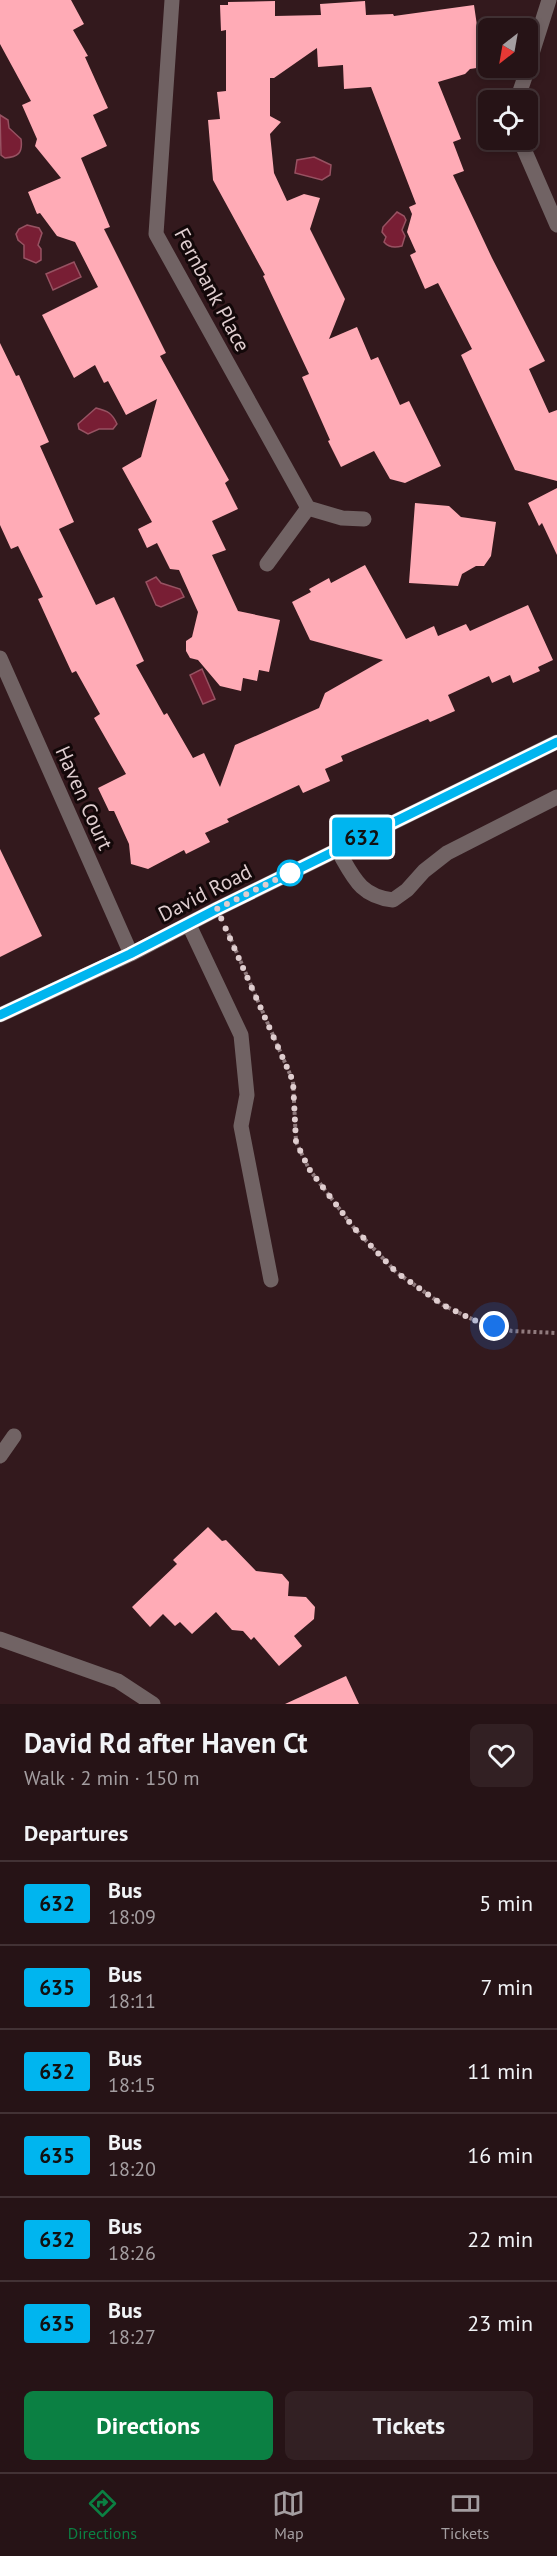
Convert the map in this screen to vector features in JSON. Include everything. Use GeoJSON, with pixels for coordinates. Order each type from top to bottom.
{"type":"FeatureCollection","features":[{"type":"Feature","properties":{"kind":"street","name":"Fernbank Place"},"geometry":{"type":"LineString","coordinates":[[172,0],[156,234],[308,507]]}},
{"type":"Feature","properties":{"kind":"street"},"geometry":{"type":"LineString","coordinates":[[538,35],[549,0]]}},
{"type":"Feature","properties":{"kind":"street"},"geometry":{"type":"LineString","coordinates":[[523,150],[557,225]]}},
{"type":"Feature","properties":{"kind":"street"},"geometry":{"type":"LineString","coordinates":[[267,564],[308,507],[342,518],[364,519]]}},
{"type":"Feature","properties":{"kind":"street","name":"Haven Court"},"geometry":{"type":"LineString","coordinates":[[0,658],[130,954]]}},
{"type":"Feature","properties":{"kind":"street","name":"David Road"},"geometry":{"type":"LineString","coordinates":[[0,1015],[189,925],[557,741]]}},
{"type":"Feature","properties":{"kind":"street"},"geometry":{"type":"LineString","coordinates":[[337,849],[354,879],[365,891],[377,898],[393,900],[447,853],[557,797]]}},
{"type":"Feature","properties":{"kind":"street"},"geometry":{"type":"LineString","coordinates":[[189,925],[242,1035],[248,1095],[241,1126],[271,1280]]}},
{"type":"Feature","properties":{"kind":"street"},"geometry":{"type":"LineString","coordinates":[[0,1456],[14,1436]]}},
{"type":"Feature","properties":{"kind":"street"},"geometry":{"type":"LineString","coordinates":[[0,1639],[118,1681],[153,1704]]}},
{"type":"Feature","properties":{"kind":"path"},"geometry":{"type":"LineString","coordinates":[[217,909],[293,1081],[296,1142],[309,1169],[354,1228],[396,1272],[443,1305],[476,1321],[512,1331],[557,1333]]}},
{"type":"Feature","properties":{"kind":"shaded area"},"geometry":{"type":"Polygon","coordinates":[[[0,115],[8,120],[9,128],[21,139],[20,151],[13,157],[5,158],[1,155],[0,115]]]}},
{"type":"Feature","properties":{"kind":"shaded area"},"geometry":{"type":"Polygon","coordinates":[[[314,157],[331,165],[330,175],[322,180],[295,173],[297,160],[314,157]]]}},
{"type":"Feature","properties":{"kind":"shaded area"},"geometry":{"type":"Polygon","coordinates":[[[397,212],[406,220],[402,230],[405,236],[402,246],[392,247],[384,242],[386,237],[382,232],[383,227],[397,212]]]}},
{"type":"Feature","properties":{"kind":"shaded area"},"geometry":{"type":"Polygon","coordinates":[[[27,225],[39,228],[42,233],[38,245],[41,249],[41,260],[36,263],[24,258],[24,245],[18,240],[16,234],[19,229],[27,225]]]}},
{"type":"Feature","properties":{"kind":"shaded area"},"geometry":{"type":"Polygon","coordinates":[[[74,262],[81,277],[53,290],[46,274],[74,262]]]}},
{"type":"Feature","properties":{"kind":"shaded area"},"geometry":{"type":"Polygon","coordinates":[[[96,408],[109,413],[117,424],[113,429],[99,429],[88,434],[79,429],[78,424],[96,408]]]}},
{"type":"Feature","properties":{"kind":"shaded area"},"geometry":{"type":"Polygon","coordinates":[[[156,577],[161,583],[180,589],[184,597],[161,607],[156,605],[146,582],[156,577]]]}},
{"type":"Feature","properties":{"kind":"shaded area"},"geometry":{"type":"Polygon","coordinates":[[[202,669],[215,699],[203,704],[190,675],[202,669]]]}},
{"type":"Feature","properties":{"kind":"building"},"geometry":{"type":"Polygon","coordinates":[[[0,0],[71,0],[84,24],[73,30],[88,56],[85,57],[108,108],[93,115],[107,146],[81,158],[110,227],[104,229],[166,353],[160,356],[229,480],[225,483],[238,509],[212,521],[226,550],[212,555],[238,611],[280,620],[269,672],[259,670],[257,681],[243,678],[241,691],[220,686],[198,660],[190,658],[186,651],[186,641],[192,637],[198,612],[179,570],[170,569],[157,543],[147,548],[138,529],[152,522],[122,468],[141,457],[157,399],[126,415],[108,381],[104,383],[95,365],[74,378],[42,315],[98,287],[75,242],[57,236],[40,213],[37,214],[28,192],[61,178],[35,146],[37,139],[22,105],[31,101],[0,44],[0,0]]]}},
{"type":"Feature","properties":{"kind":"building"},"geometry":{"type":"Polygon","coordinates":[[[275,1],[275,16],[321,15],[320,4],[365,1],[366,15],[393,14],[394,16],[474,5],[478,33],[478,68],[438,82],[461,139],[453,142],[464,171],[453,175],[492,258],[545,361],[529,369],[549,413],[557,410],[557,481],[515,470],[461,355],[472,349],[438,283],[425,289],[410,255],[416,252],[407,232],[412,214],[409,207],[416,204],[371,87],[344,89],[343,65],[318,67],[317,48],[274,78],[270,78],[270,116],[281,122],[270,134],[274,173],[287,201],[304,194],[320,198],[310,229],[345,299],[329,339],[357,327],[371,360],[378,357],[400,405],[409,401],[441,466],[405,483],[390,479],[374,451],[341,467],[302,377],[309,374],[263,276],[265,275],[213,180],[208,120],[220,119],[217,92],[226,91],[226,30],[221,31],[220,5],[228,5],[228,2],[275,1]]]}},
{"type":"Feature","properties":{"kind":"building"},"geometry":{"type":"Polygon","coordinates":[[[0,343],[16,376],[19,375],[49,442],[40,446],[74,522],[59,529],[96,605],[114,597],[144,661],[136,665],[164,715],[167,713],[193,758],[204,753],[220,787],[235,745],[319,708],[325,693],[383,660],[310,640],[292,602],[311,592],[309,589],[329,578],[331,583],[365,565],[406,639],[434,626],[438,636],[466,624],[470,631],[528,605],[553,660],[538,667],[540,671],[513,683],[510,675],[492,683],[489,676],[448,695],[455,711],[430,722],[428,719],[341,756],[343,761],[325,769],[330,781],[303,793],[299,785],[227,819],[229,822],[205,833],[210,842],[186,854],[184,850],[148,869],[131,864],[129,844],[114,811],[109,811],[98,788],[126,774],[94,718],[100,714],[76,671],[72,673],[38,599],[43,597],[18,546],[11,549],[0,525],[0,343]]]}},
{"type":"Feature","properties":{"kind":"building"},"geometry":{"type":"Polygon","coordinates":[[[557,488],[557,555],[542,523],[539,526],[528,503],[557,488]]]}},
{"type":"Feature","properties":{"kind":"building"},"geometry":{"type":"Polygon","coordinates":[[[415,503],[449,506],[461,517],[496,522],[491,556],[484,566],[476,566],[462,574],[458,586],[409,583],[415,503]]]}},
{"type":"Feature","properties":{"kind":"building"},"geometry":{"type":"Polygon","coordinates":[[[0,849],[42,936],[0,957],[0,849]]]}},
{"type":"Feature","properties":{"kind":"building"},"geometry":{"type":"Polygon","coordinates":[[[208,1527],[222,1541],[226,1540],[256,1571],[282,1574],[289,1582],[288,1596],[306,1597],[315,1607],[314,1619],[294,1636],[302,1646],[279,1666],[254,1637],[251,1640],[243,1631],[232,1630],[216,1612],[192,1634],[180,1622],[175,1626],[163,1614],[150,1627],[132,1607],[177,1564],[173,1560],[208,1527]]]}},
{"type":"Feature","properties":{"kind":"building"},"geometry":{"type":"Polygon","coordinates":[[[346,1676],[359,1704],[285,1704],[346,1676]]]}},
{"type":"Feature","properties":{"kind":"bus line","name":"632"},"geometry":{"type":"LineString","coordinates":[[0,1015],[130,954],[557,742]]}},
{"type":"Feature","properties":{"kind":"route"},"geometry":{"type":"LineString","coordinates":[[290,873],[297,869],[217,909],[265,1013],[293,1081],[296,1142],[309,1169],[354,1228],[396,1272],[443,1305],[476,1321],[494,1326]]}}]}
